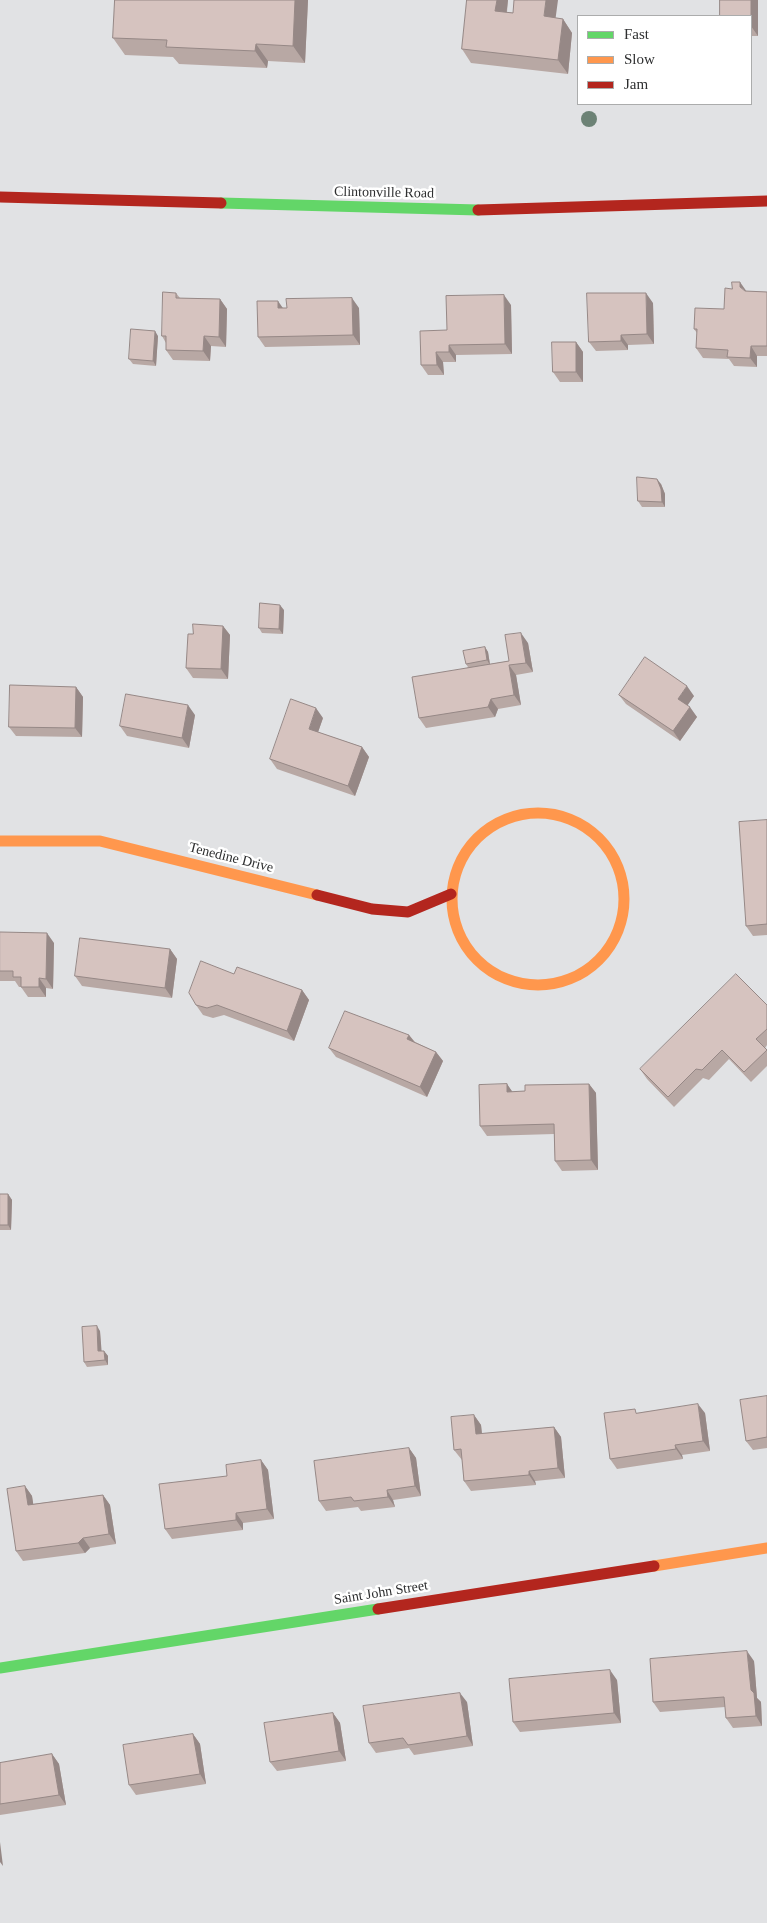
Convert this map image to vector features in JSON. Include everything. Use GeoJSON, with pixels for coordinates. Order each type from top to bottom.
{"type":"FeatureCollection","features":[{"type":"Feature","properties":{"kind":"street","name":"Clintonville Road"},"geometry":{"type":"LineString","coordinates":[[0,197],[461,210],[767,201]]}},
{"type":"Feature","properties":{"kind":"street"},"geometry":{"type":"LineString","coordinates":[[544,812],[571,818],[594,833],[612,853],[623,879],[625,906],[618,933],[607,952],[591,967],[572,978],[551,984],[529,985],[507,980],[488,970],[472,955],[460,936],[455,922],[451,894],[457,867],[471,843],[491,825],[517,814],[544,812]]}},
{"type":"Feature","properties":{"kind":"street","name":"Tenedine Drive"},"geometry":{"type":"LineString","coordinates":[[0,841],[100,841],[372,909],[408,912],[451,894]]}},
{"type":"Feature","properties":{"kind":"street","name":"Saint John Street"},"geometry":{"type":"LineString","coordinates":[[0,1668],[767,1548]]}},
{"type":"Feature","properties":{"kind":"building"},"geometry":{"type":"Polygon","coordinates":[[[115,0],[295,0],[293,46],[256,44],[255,51],[166,47],[167,40],[113,38],[115,0]]]}},
{"type":"Feature","properties":{"kind":"building"},"geometry":{"type":"Polygon","coordinates":[[[467,0],[497,0],[495,11],[513,13],[514,0],[546,0],[544,16],[563,19],[558,60],[462,49],[467,0]]]}},
{"type":"Feature","properties":{"kind":"building"},"geometry":{"type":"Polygon","coordinates":[[[720,0],[751,0],[751,15],[720,15],[720,0]]]}},
{"type":"Feature","properties":{"kind":"building"},"geometry":{"type":"Polygon","coordinates":[[[732,282],[740,282],[740,287],[745,291],[767,292],[767,346],[751,346],[750,358],[727,357],[728,350],[696,348],[697,329],[694,329],[695,308],[724,309],[725,288],[732,289],[732,282]]]}},
{"type":"Feature","properties":{"kind":"building"},"geometry":{"type":"Polygon","coordinates":[[[163,292],[176,293],[176,298],[220,299],[219,337],[204,336],[203,351],[166,350],[166,336],[162,336],[163,292]]]}},
{"type":"Feature","properties":{"kind":"building"},"geometry":{"type":"Polygon","coordinates":[[[587,293],[646,293],[647,334],[621,335],[621,341],[589,342],[587,293]]]}},
{"type":"Feature","properties":{"kind":"building"},"geometry":{"type":"Polygon","coordinates":[[[504,295],[505,344],[449,345],[449,352],[436,352],[437,365],[421,365],[420,331],[447,330],[446,296],[504,295]]]}},
{"type":"Feature","properties":{"kind":"building"},"geometry":{"type":"Polygon","coordinates":[[[352,298],[353,335],[258,337],[257,301],[278,301],[278,308],[287,308],[286,299],[352,298]]]}},
{"type":"Feature","properties":{"kind":"building"},"geometry":{"type":"Polygon","coordinates":[[[131,329],[155,331],[153,361],[129,359],[131,329]]]}},
{"type":"Feature","properties":{"kind":"building"},"geometry":{"type":"Polygon","coordinates":[[[552,342],[576,342],[576,372],[553,372],[552,342]]]}},
{"type":"Feature","properties":{"kind":"building"},"geometry":{"type":"Polygon","coordinates":[[[637,477],[657,479],[661,489],[662,502],[638,501],[637,477]]]}},
{"type":"Feature","properties":{"kind":"building"},"geometry":{"type":"Polygon","coordinates":[[[260,603],[280,605],[279,629],[259,628],[260,603]]]}},
{"type":"Feature","properties":{"kind":"building"},"geometry":{"type":"Polygon","coordinates":[[[193,624],[223,626],[221,669],[186,668],[188,634],[193,634],[193,624]]]}},
{"type":"Feature","properties":{"kind":"building"},"geometry":{"type":"Polygon","coordinates":[[[521,633],[526,663],[509,665],[514,695],[491,699],[488,707],[419,718],[412,677],[509,661],[505,635],[521,633]]]}},
{"type":"Feature","properties":{"kind":"building"},"geometry":{"type":"Polygon","coordinates":[[[485,647],[487,660],[466,664],[463,651],[485,647]]]}},
{"type":"Feature","properties":{"kind":"building"},"geometry":{"type":"Polygon","coordinates":[[[645,657],[687,686],[678,699],[690,707],[673,731],[619,695],[645,657]]]}},
{"type":"Feature","properties":{"kind":"building"},"geometry":{"type":"Polygon","coordinates":[[[10,685],[76,687],[75,728],[9,727],[10,685]]]}},
{"type":"Feature","properties":{"kind":"building"},"geometry":{"type":"Polygon","coordinates":[[[126,694],[188,705],[182,738],[120,726],[126,694]]]}},
{"type":"Feature","properties":{"kind":"building"},"geometry":{"type":"Polygon","coordinates":[[[291,699],[316,708],[309,729],[362,747],[348,786],[270,759],[291,699]]]}},
{"type":"Feature","properties":{"kind":"building"},"geometry":{"type":"Polygon","coordinates":[[[767,820],[767,924],[746,926],[739,822],[767,820]]]}},
{"type":"Feature","properties":{"kind":"building"},"geometry":{"type":"Polygon","coordinates":[[[0,932],[47,933],[46,979],[39,978],[39,987],[21,987],[21,977],[13,977],[13,971],[0,971],[0,932]]]}},
{"type":"Feature","properties":{"kind":"building"},"geometry":{"type":"Polygon","coordinates":[[[80,938],[170,949],[165,988],[75,976],[80,938]]]}},
{"type":"Feature","properties":{"kind":"building"},"geometry":{"type":"Polygon","coordinates":[[[201,961],[234,974],[237,967],[302,990],[287,1031],[217,1005],[207,1008],[196,1005],[189,993],[201,961]]]}},
{"type":"Feature","properties":{"kind":"building"},"geometry":{"type":"Polygon","coordinates":[[[736,974],[767,1005],[767,1029],[756,1039],[767,1050],[744,1072],[722,1050],[702,1070],[696,1069],[668,1097],[640,1069],[736,974]]]}},
{"type":"Feature","properties":{"kind":"building"},"geometry":{"type":"Polygon","coordinates":[[[345,1011],[409,1035],[407,1039],[436,1052],[420,1087],[329,1048],[345,1011]]]}},
{"type":"Feature","properties":{"kind":"building"},"geometry":{"type":"Polygon","coordinates":[[[507,1084],[507,1092],[525,1091],[525,1085],[589,1084],[591,1160],[555,1161],[554,1124],[480,1126],[479,1085],[507,1084]]]}},
{"type":"Feature","properties":{"kind":"building"},"geometry":{"type":"Polygon","coordinates":[[[0,1194],[8,1194],[8,1225],[0,1225],[0,1194]]]}},
{"type":"Feature","properties":{"kind":"building"},"geometry":{"type":"Polygon","coordinates":[[[97,1326],[98,1351],[104,1351],[105,1360],[84,1362],[82,1327],[97,1326]]]}},
{"type":"Feature","properties":{"kind":"building"},"geometry":{"type":"Polygon","coordinates":[[[767,1396],[767,1437],[746,1441],[740,1400],[767,1396]]]}},
{"type":"Feature","properties":{"kind":"building"},"geometry":{"type":"Polygon","coordinates":[[[698,1404],[703,1441],[675,1445],[676,1449],[610,1459],[604,1413],[635,1409],[636,1413],[698,1404]]]}},
{"type":"Feature","properties":{"kind":"building"},"geometry":{"type":"Polygon","coordinates":[[[474,1415],[476,1434],[554,1427],[558,1468],[529,1471],[529,1475],[464,1481],[461,1449],[454,1450],[451,1417],[474,1415]]]}},
{"type":"Feature","properties":{"kind":"building"},"geometry":{"type":"Polygon","coordinates":[[[409,1448],[415,1486],[387,1490],[388,1497],[354,1501],[351,1497],[319,1501],[314,1461],[409,1448]]]}},
{"type":"Feature","properties":{"kind":"building"},"geometry":{"type":"Polygon","coordinates":[[[261,1460],[267,1509],[236,1513],[236,1520],[165,1529],[159,1484],[227,1476],[226,1465],[261,1460]]]}},
{"type":"Feature","properties":{"kind":"building"},"geometry":{"type":"Polygon","coordinates":[[[25,1486],[28,1505],[103,1495],[109,1534],[83,1538],[78,1543],[16,1551],[7,1489],[25,1486]]]}},
{"type":"Feature","properties":{"kind":"building"},"geometry":{"type":"Polygon","coordinates":[[[747,1651],[756,1716],[726,1718],[724,1697],[653,1702],[650,1659],[747,1651]]]}},
{"type":"Feature","properties":{"kind":"building"},"geometry":{"type":"Polygon","coordinates":[[[610,1670],[614,1713],[513,1722],[509,1679],[610,1670]]]}},
{"type":"Feature","properties":{"kind":"building"},"geometry":{"type":"Polygon","coordinates":[[[460,1693],[467,1736],[408,1745],[403,1738],[369,1743],[363,1706],[460,1693]]]}},
{"type":"Feature","properties":{"kind":"building"},"geometry":{"type":"Polygon","coordinates":[[[333,1713],[339,1751],[270,1762],[264,1723],[333,1713]]]}},
{"type":"Feature","properties":{"kind":"building"},"geometry":{"type":"Polygon","coordinates":[[[193,1734],[200,1774],[129,1785],[123,1745],[193,1734]]]}},
{"type":"Feature","properties":{"kind":"building"},"geometry":{"type":"Polygon","coordinates":[[[52,1754],[59,1795],[0,1804],[0,1763],[52,1754]]]}},
{"type":"Feature","properties":{"kind":"traffic: fast"},"geometry":{"type":"LineString","coordinates":[[221,203],[478,210]]}},
{"type":"Feature","properties":{"kind":"traffic: fast"},"geometry":{"type":"LineString","coordinates":[[0,1668],[378,1609]]}},
{"type":"Feature","properties":{"kind":"traffic: slow"},"geometry":{"type":"LineString","coordinates":[[546,813],[563,816],[579,823],[593,832],[605,844],[621,874],[624,899],[623,916],[618,932],[605,954],[593,966],[563,982],[530,985],[513,982],[497,975],[483,966],[471,954],[455,924],[452,891],[455,874],[462,858],[471,844],[483,832],[513,816],[546,813]]}},
{"type":"Feature","properties":{"kind":"traffic: slow"},"geometry":{"type":"LineString","coordinates":[[0,841],[100,841],[317,895]]}},
{"type":"Feature","properties":{"kind":"traffic: slow"},"geometry":{"type":"LineString","coordinates":[[654,1566],[767,1548]]}},
{"type":"Feature","properties":{"kind":"traffic: jam"},"geometry":{"type":"LineString","coordinates":[[0,197],[221,203]]}},
{"type":"Feature","properties":{"kind":"traffic: jam"},"geometry":{"type":"LineString","coordinates":[[478,210],[767,201]]}},
{"type":"Feature","properties":{"kind":"traffic: jam"},"geometry":{"type":"LineString","coordinates":[[317,895],[372,909],[408,912],[451,894]]}},
{"type":"Feature","properties":{"kind":"traffic: jam"},"geometry":{"type":"LineString","coordinates":[[378,1609],[654,1566]]}}]}
